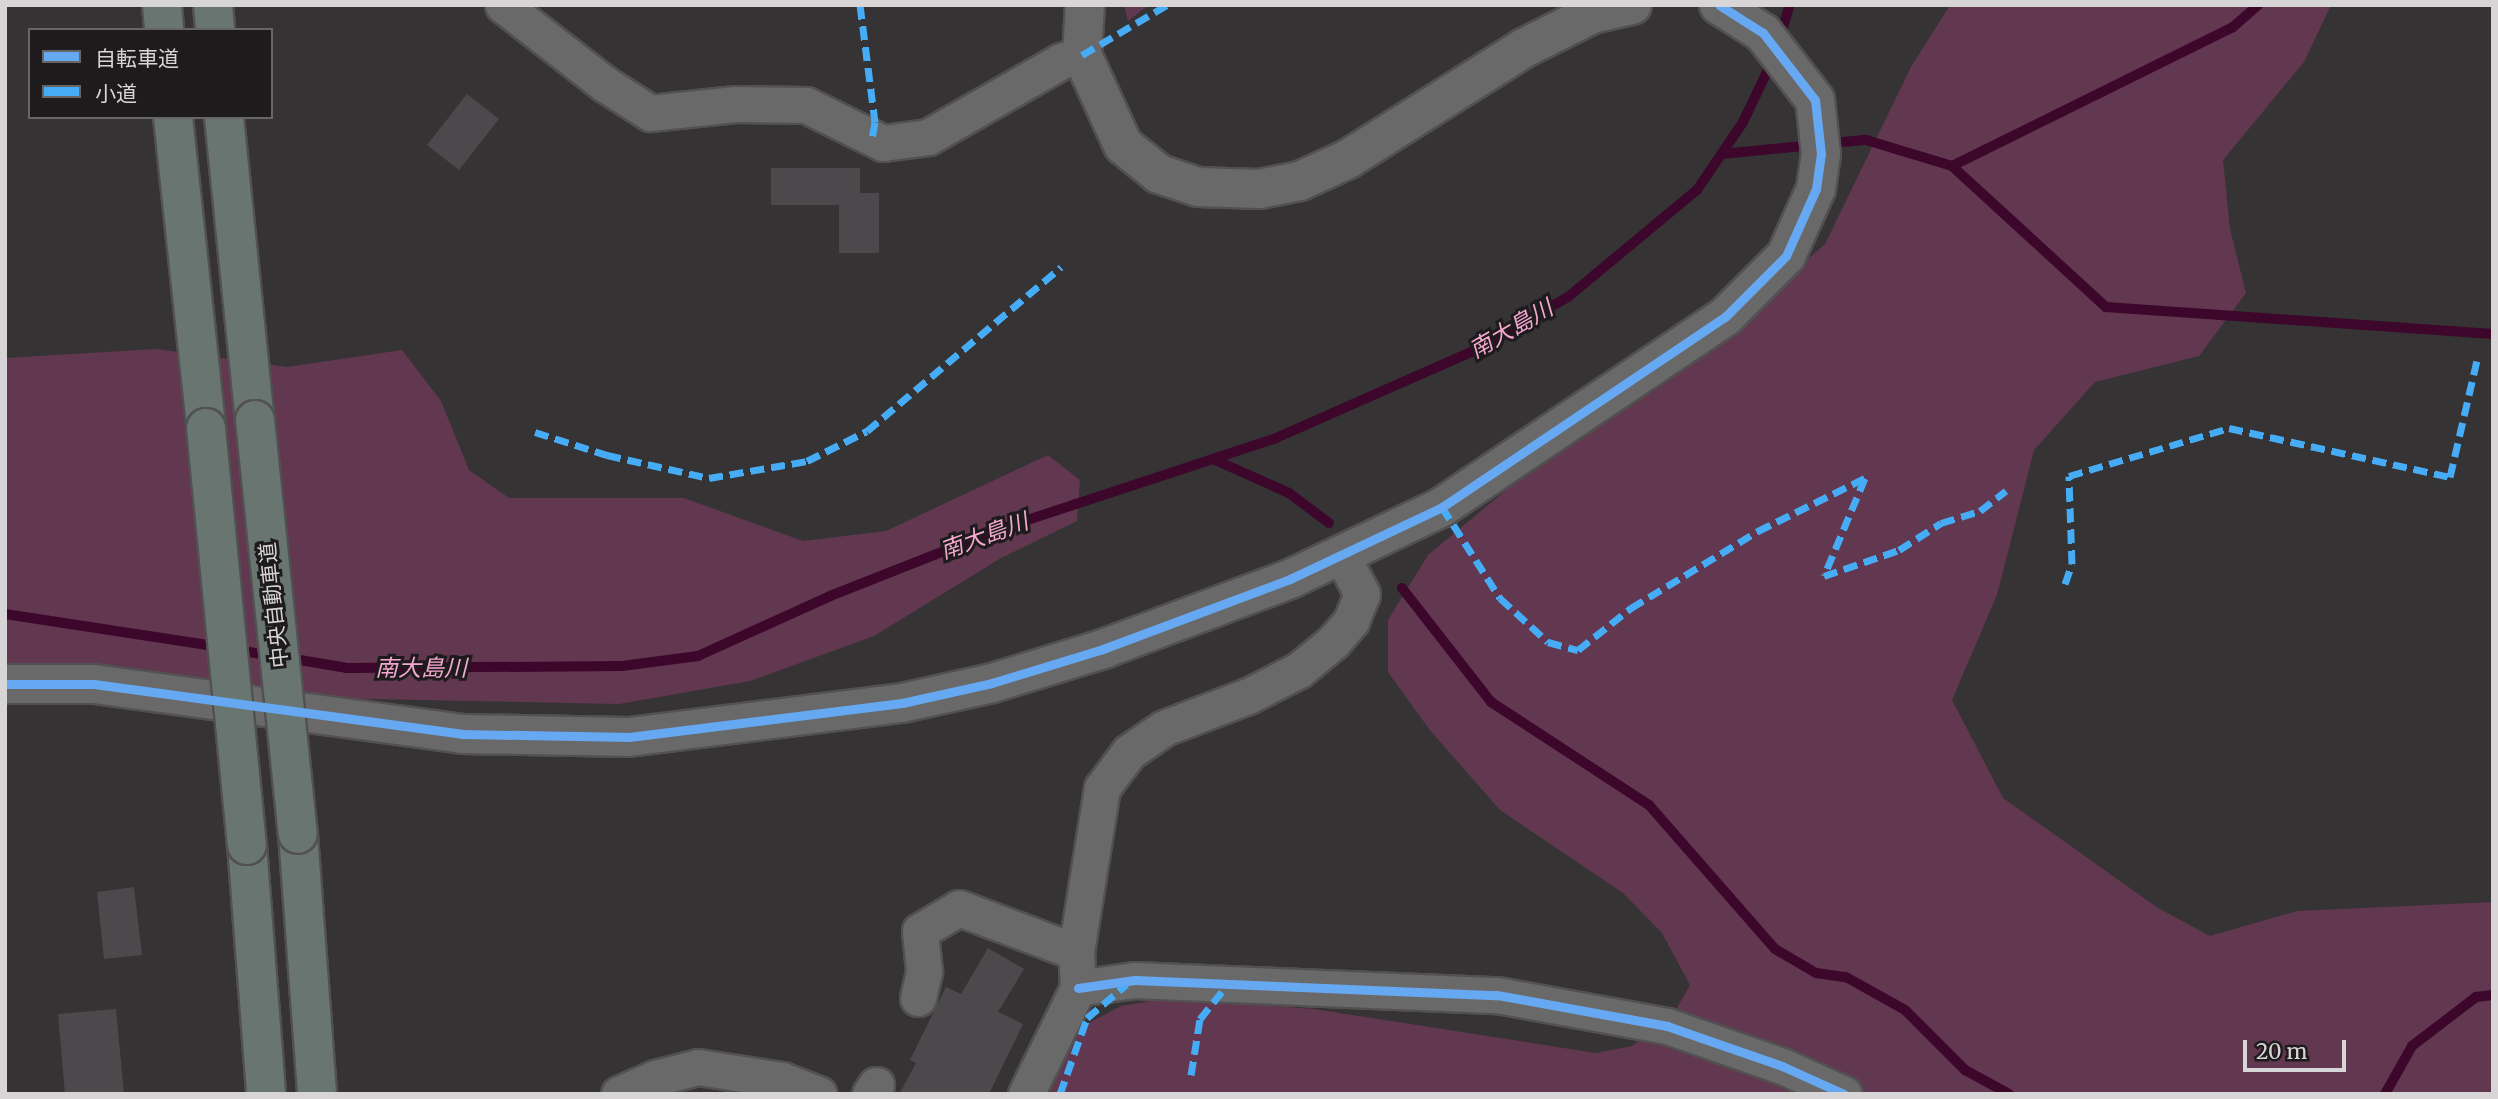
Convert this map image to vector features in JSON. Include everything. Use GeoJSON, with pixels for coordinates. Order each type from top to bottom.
{"type":"FeatureCollection","features":[{"type":"Feature","properties":{"kind":"highway"},"geometry":{"type":"LineString","coordinates":[[162,5],[164,28]]}},
{"type":"Feature","properties":{"kind":"highway"},"geometry":{"type":"LineString","coordinates":[[213,5],[215,28]]}},
{"type":"Feature","properties":{"kind":"highway"},"geometry":{"type":"LineString","coordinates":[[173,119],[247,845],[266,1094]]}},
{"type":"Feature","properties":{"kind":"highway","name":"中央自動車道"},"geometry":{"type":"LineString","coordinates":[[224,119],[298,834],[317,1094]]}},
{"type":"Feature","properties":{"kind":"street"},"geometry":{"type":"LineString","coordinates":[[503,5],[605,84],[650,113],[736,104],[806,105],[883,143],[928,137],[1061,61],[1082,55]]}},
{"type":"Feature","properties":{"kind":"street"},"geometry":{"type":"LineString","coordinates":[[1085,5],[1082,55],[1123,145],[1159,174],[1198,187],[1258,189],[1300,181],[1348,159],[1524,48],[1592,14],[1632,5]]}},
{"type":"Feature","properties":{"kind":"street"},"geometry":{"type":"LineString","coordinates":[[5,684],[94,684],[462,734],[629,737],[902,703],[992,683],[1103,649],[1342,556],[1442,507],[1725,317],[1786,256],[1816,189],[1820,138],[1815,100],[1801,77],[1763,33],[1719,5]]}},
{"type":"Feature","properties":{"kind":"street"},"geometry":{"type":"LineString","coordinates":[[1026,1094],[1078,988],[1076,952],[1102,788],[1129,752],[1164,728],[1248,696],[1298,670],[1334,642],[1351,621],[1362,594],[1342,556]]}},
{"type":"Feature","properties":{"kind":"street"},"geometry":{"type":"LineString","coordinates":[[918,998],[924,971],[920,931],[958,908],[1076,952]]}},
{"type":"Feature","properties":{"kind":"street"},"geometry":{"type":"LineString","coordinates":[[1078,988],[1134,980],[1497,995],[1667,1026],[1782,1066],[1844,1094]]}},
{"type":"Feature","properties":{"kind":"street"},"geometry":{"type":"LineString","coordinates":[[619,1094],[655,1078],[698,1067],[782,1080],[818,1094]]}},
{"type":"Feature","properties":{"kind":"shaded area"},"geometry":{"type":"Polygon","coordinates":[[[1124,5],[1149,5],[1128,21],[1124,5]]]}},
{"type":"Feature","properties":{"kind":"shaded area"},"geometry":{"type":"Polygon","coordinates":[[[1950,5],[2331,5],[2304,62],[2223,160],[2230,229],[2246,293],[2199,356],[2095,382],[2034,450],[1997,595],[1952,700],[2003,798],[2158,908],[2210,936],[2297,911],[2493,902],[2493,1094],[1046,1094],[1068,1034],[1121,1006],[1169,998],[1314,1009],[1596,1053],[1632,1046],[1673,1015],[1690,985],[1662,933],[1623,893],[1500,810],[1429,729],[1388,672],[1388,620],[1428,555],[1528,472],[1669,381],[1825,244],[1911,67],[1950,5]]]}},
{"type":"Feature","properties":{"kind":"shaded area"},"geometry":{"type":"Polygon","coordinates":[[[156,349],[287,367],[402,350],[441,401],[469,470],[509,498],[684,498],[803,541],[886,531],[1048,455],[1080,480],[1077,521],[1001,558],[874,636],[750,681],[619,704],[5,692],[5,358],[156,349]]]}},
{"type":"Feature","properties":{"kind":"building"},"geometry":{"type":"Polygon","coordinates":[[[467,94],[499,119],[459,170],[427,145],[467,94]]]}},
{"type":"Feature","properties":{"kind":"building"},"geometry":{"type":"Polygon","coordinates":[[[771,168],[860,168],[860,193],[879,193],[879,253],[839,253],[839,205],[771,205],[771,168]]]}},
{"type":"Feature","properties":{"kind":"building"},"geometry":{"type":"Polygon","coordinates":[[[134,887],[142,955],[104,959],[97,892],[134,887]]]}},
{"type":"Feature","properties":{"kind":"building"},"geometry":{"type":"Polygon","coordinates":[[[988,948],[1024,969],[998,1012],[1023,1024],[989,1094],[899,1094],[916,1063],[910,1060],[946,987],[961,994],[988,948]]]}},
{"type":"Feature","properties":{"kind":"building"},"geometry":{"type":"Polygon","coordinates":[[[116,1009],[124,1094],[65,1094],[58,1014],[116,1009]]]}},
{"type":"Feature","properties":{"kind":"waterway","name":"南大島川"},"geometry":{"type":"LineString","coordinates":[[1779,40],[1790,5]]}},
{"type":"Feature","properties":{"kind":"waterway"},"geometry":{"type":"LineString","coordinates":[[1952,166],[2233,27],[2258,5]]}},
{"type":"Feature","properties":{"kind":"waterway","name":"南大島川"},"geometry":{"type":"LineString","coordinates":[[288,658],[347,668],[622,666],[698,656],[830,596],[1000,529],[1276,438],[1469,353],[1568,297],[1697,190],[1743,122],[1773,59]]}},
{"type":"Feature","properties":{"kind":"waterway"},"geometry":{"type":"LineString","coordinates":[[1722,154],[1866,140],[1952,166],[2106,307],[2493,334]]}},
{"type":"Feature","properties":{"kind":"waterway"},"geometry":{"type":"LineString","coordinates":[[1213,459],[1289,493],[1329,523]]}},
{"type":"Feature","properties":{"kind":"waterway"},"geometry":{"type":"LineString","coordinates":[[1402,588],[1491,702],[1649,805],[1775,949],[1816,973],[1846,977],[1905,1010],[1965,1070],[2009,1094]]}},
{"type":"Feature","properties":{"kind":"waterway","name":"南大島川"},"geometry":{"type":"LineString","coordinates":[[5,614],[220,647]]}},
{"type":"Feature","properties":{"kind":"waterway","name":"南大島川"},"geometry":{"type":"LineString","coordinates":[[236,650],[272,656]]}},
{"type":"Feature","properties":{"kind":"waterway"},"geometry":{"type":"LineString","coordinates":[[2385,1094],[2412,1046],[2476,997],[2493,995]]}},
{"type":"Feature","properties":{"kind":"marked path"},"geometry":{"type":"LineString","coordinates":[[860,5],[875,122],[872,139]]}},
{"type":"Feature","properties":{"kind":"marked path"},"geometry":{"type":"LineString","coordinates":[[1082,55],[1167,5]]}},
{"type":"Feature","properties":{"kind":"marked path"},"geometry":{"type":"LineString","coordinates":[[535,432],[607,455],[709,478],[807,461],[867,431],[1061,267]]}},
{"type":"Feature","properties":{"kind":"marked path"},"geometry":{"type":"LineString","coordinates":[[2065,584],[2072,564],[2069,476],[2229,428],[2450,477],[2478,356]]}},
{"type":"Feature","properties":{"kind":"marked path"},"geometry":{"type":"LineString","coordinates":[[1442,507],[1500,598],[1548,642],[1578,650],[1631,608],[1758,531],[1865,478],[1824,576],[1899,550],[1941,523],[1980,511],[2006,491]]}},
{"type":"Feature","properties":{"kind":"marked path"},"geometry":{"type":"LineString","coordinates":[[1060,1094],[1087,1018],[1127,984]]}},
{"type":"Feature","properties":{"kind":"marked path"},"geometry":{"type":"LineString","coordinates":[[1191,1075],[1200,1019],[1228,984]]}},
{"type":"Feature","properties":{"kind":"cycle path"},"geometry":{"type":"LineString","coordinates":[[5,684],[94,684],[462,734],[629,737],[902,703],[992,683],[1103,649],[1290,579],[1442,507],[1725,317],[1786,256],[1816,189],[1821,154],[1815,100],[1763,33],[1719,5]]}},
{"type":"Feature","properties":{"kind":"cycle path"},"geometry":{"type":"LineString","coordinates":[[1078,988],[1134,980],[1497,995],[1667,1026],[1782,1066],[1844,1094]]}}]}
